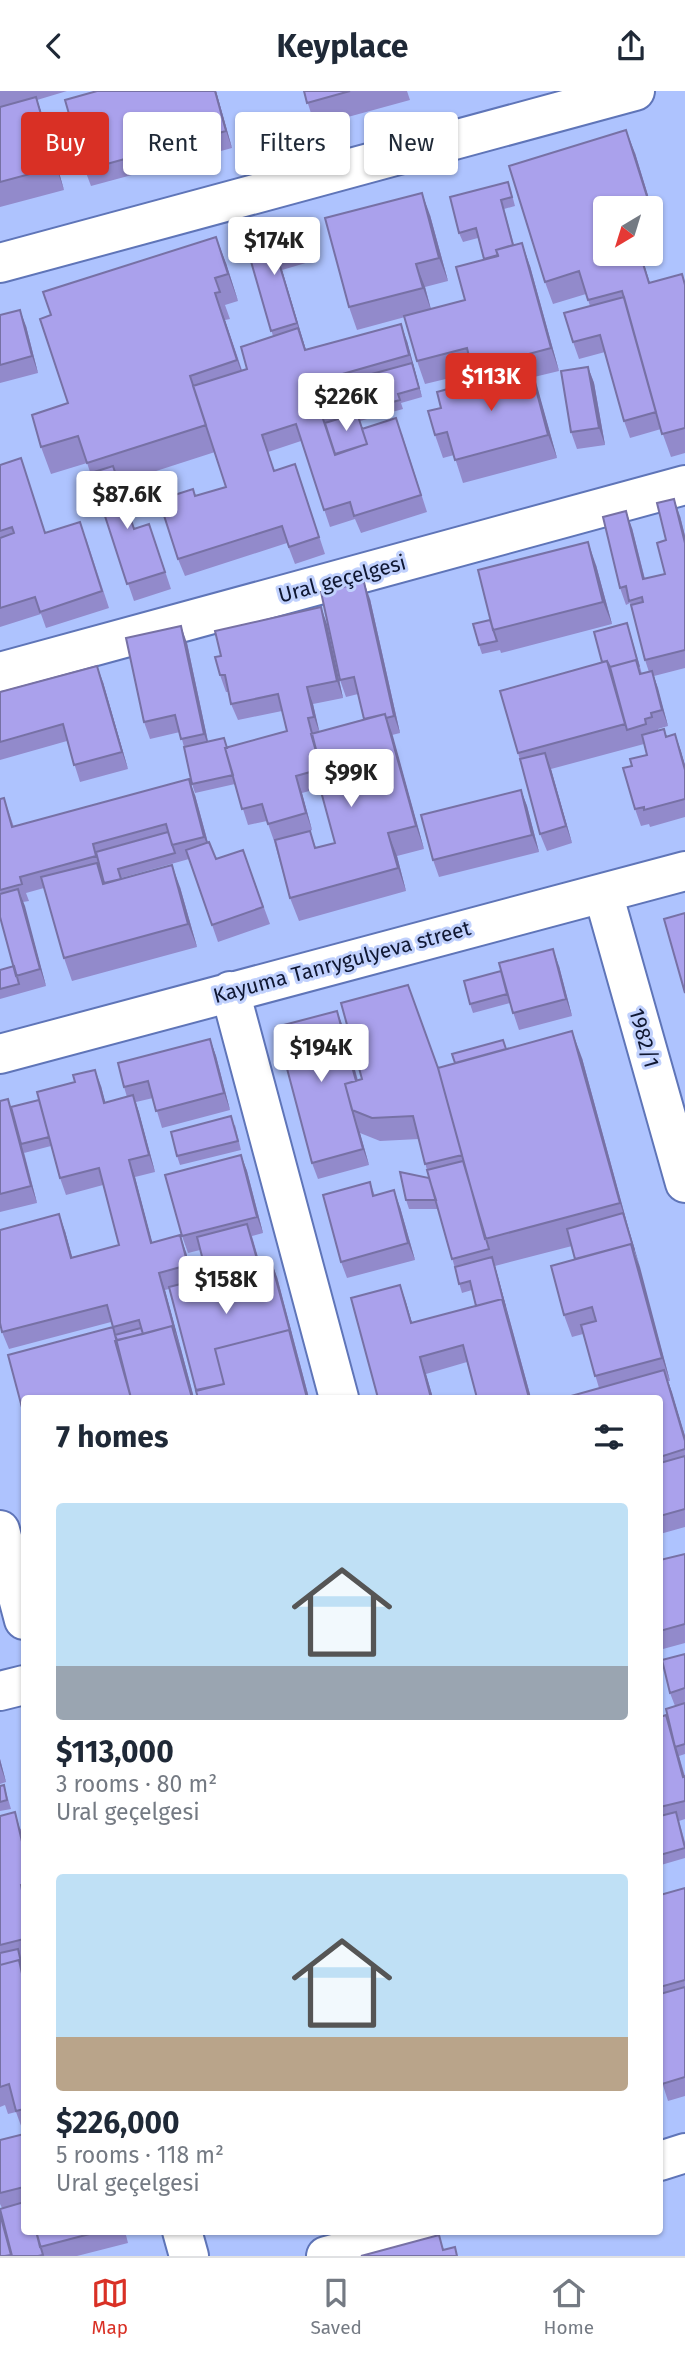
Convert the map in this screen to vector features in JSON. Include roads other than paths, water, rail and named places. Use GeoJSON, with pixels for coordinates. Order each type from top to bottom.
{"type":"FeatureCollection","features":[{"type":"Feature","properties":{"kind":"street"},"geometry":{"type":"LineString","coordinates":[[0,263],[635,91]]}},
{"type":"Feature","properties":{"kind":"street","name":"Ural geçelgesi"},"geometry":{"type":"LineString","coordinates":[[0,672],[685,485]]}},
{"type":"Feature","properties":{"kind":"street","name":"Kayuma Tanrygulyeva street"},"geometry":{"type":"LineString","coordinates":[[0,1054],[685,871]]}},
{"type":"Feature","properties":{"kind":"street","name":"1982/1"},"geometry":{"type":"LineString","coordinates":[[603,893],[685,1183]]}},
{"type":"Feature","properties":{"kind":"street"},"geometry":{"type":"LineString","coordinates":[[230,991],[338,1395]]}},
{"type":"Feature","properties":{"kind":"street"},"geometry":{"type":"LineString","coordinates":[[0,1530],[21,1609]]}},
{"type":"Feature","properties":{"kind":"street"},"geometry":{"type":"LineString","coordinates":[[0,1691],[21,1686]]}},
{"type":"Feature","properties":{"kind":"street"},"geometry":{"type":"LineString","coordinates":[[663,2160],[685,2153]]}},
{"type":"Feature","properties":{"kind":"street"},"geometry":{"type":"LineString","coordinates":[[183,2235],[189,2256]]}},
{"type":"Feature","properties":{"kind":"street"},"geometry":{"type":"LineString","coordinates":[[326,2256],[404,2235]]}}]}
